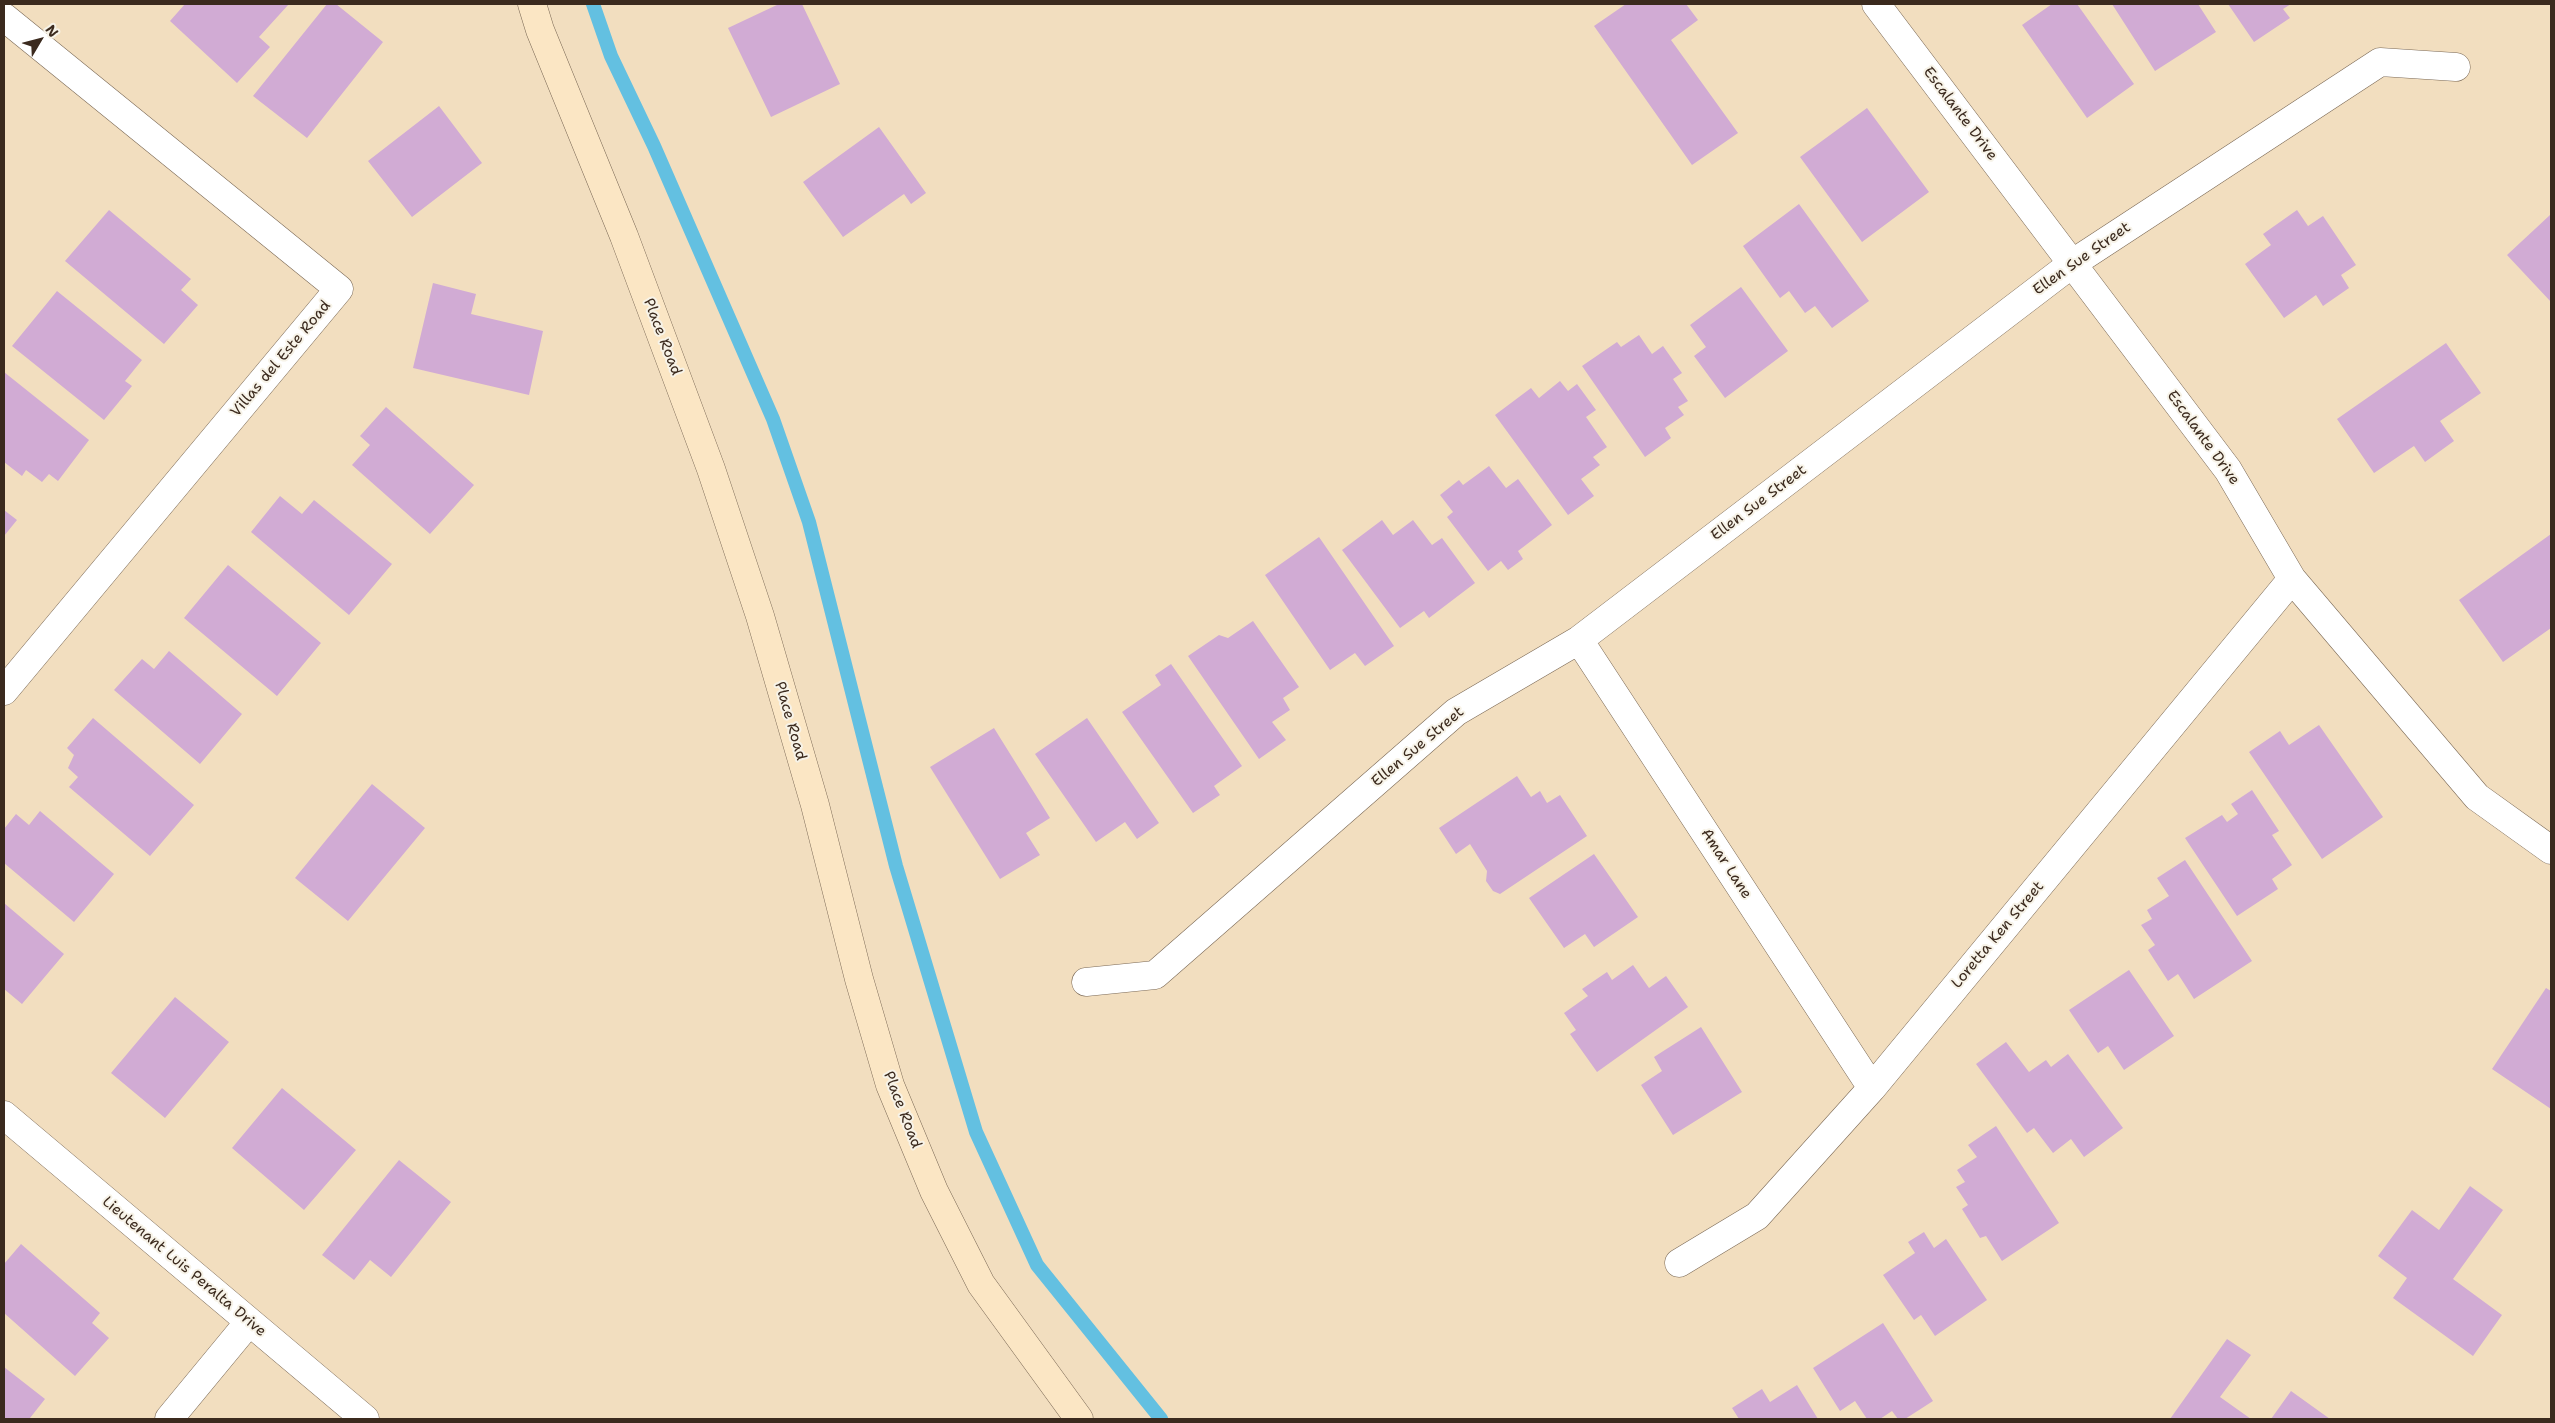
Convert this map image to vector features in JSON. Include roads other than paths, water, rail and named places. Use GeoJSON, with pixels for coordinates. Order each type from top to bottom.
{"type":"FeatureCollection","features":[{"type":"Feature","properties":{"kind":"street","name":"Place Road"},"geometry":{"type":"LineString","coordinates":[[532,4],[540,30],[624,236],[712,469],[779,682],[890,1085],[934,1191],[981,1284],[1079,1419]]}},
{"type":"Feature","properties":{"kind":"street","name":"Escalante Drive"},"geometry":{"type":"LineString","coordinates":[[1876,4],[2228,470],[2292,579],[2477,797],[2551,850]]}},
{"type":"Feature","properties":{"kind":"street","name":"Villas del Este Road"},"geometry":{"type":"LineString","coordinates":[[4,17],[339,289],[4,691]]}},
{"type":"Feature","properties":{"kind":"street","name":"Ellen Sue Street"},"geometry":{"type":"LineString","coordinates":[[1086,982],[1155,975],[1456,712],[1579,640],[2073,263],[2380,62],[2456,67]]}},
{"type":"Feature","properties":{"kind":"street","name":"Loretta Ken Street"},"geometry":{"type":"LineString","coordinates":[[1680,1263],[1758,1216],[1872,1088],[2292,579]]}},
{"type":"Feature","properties":{"kind":"street","name":"Amar Lane"},"geometry":{"type":"LineString","coordinates":[[1579,640],[1872,1088]]}},
{"type":"Feature","properties":{"kind":"street","name":"Lieutenant Luis Peralta Drive"},"geometry":{"type":"LineString","coordinates":[[4,1115],[365,1419]]}},
{"type":"Feature","properties":{"kind":"street"},"geometry":{"type":"LineString","coordinates":[[169,1419],[249,1322]]}},
{"type":"Feature","properties":{"kind":"waterway"},"geometry":{"type":"LineString","coordinates":[[593,4],[611,56],[654,146],[773,419],[809,522],[896,866],[976,1132],[1037,1265],[1161,1419]]}}]}
